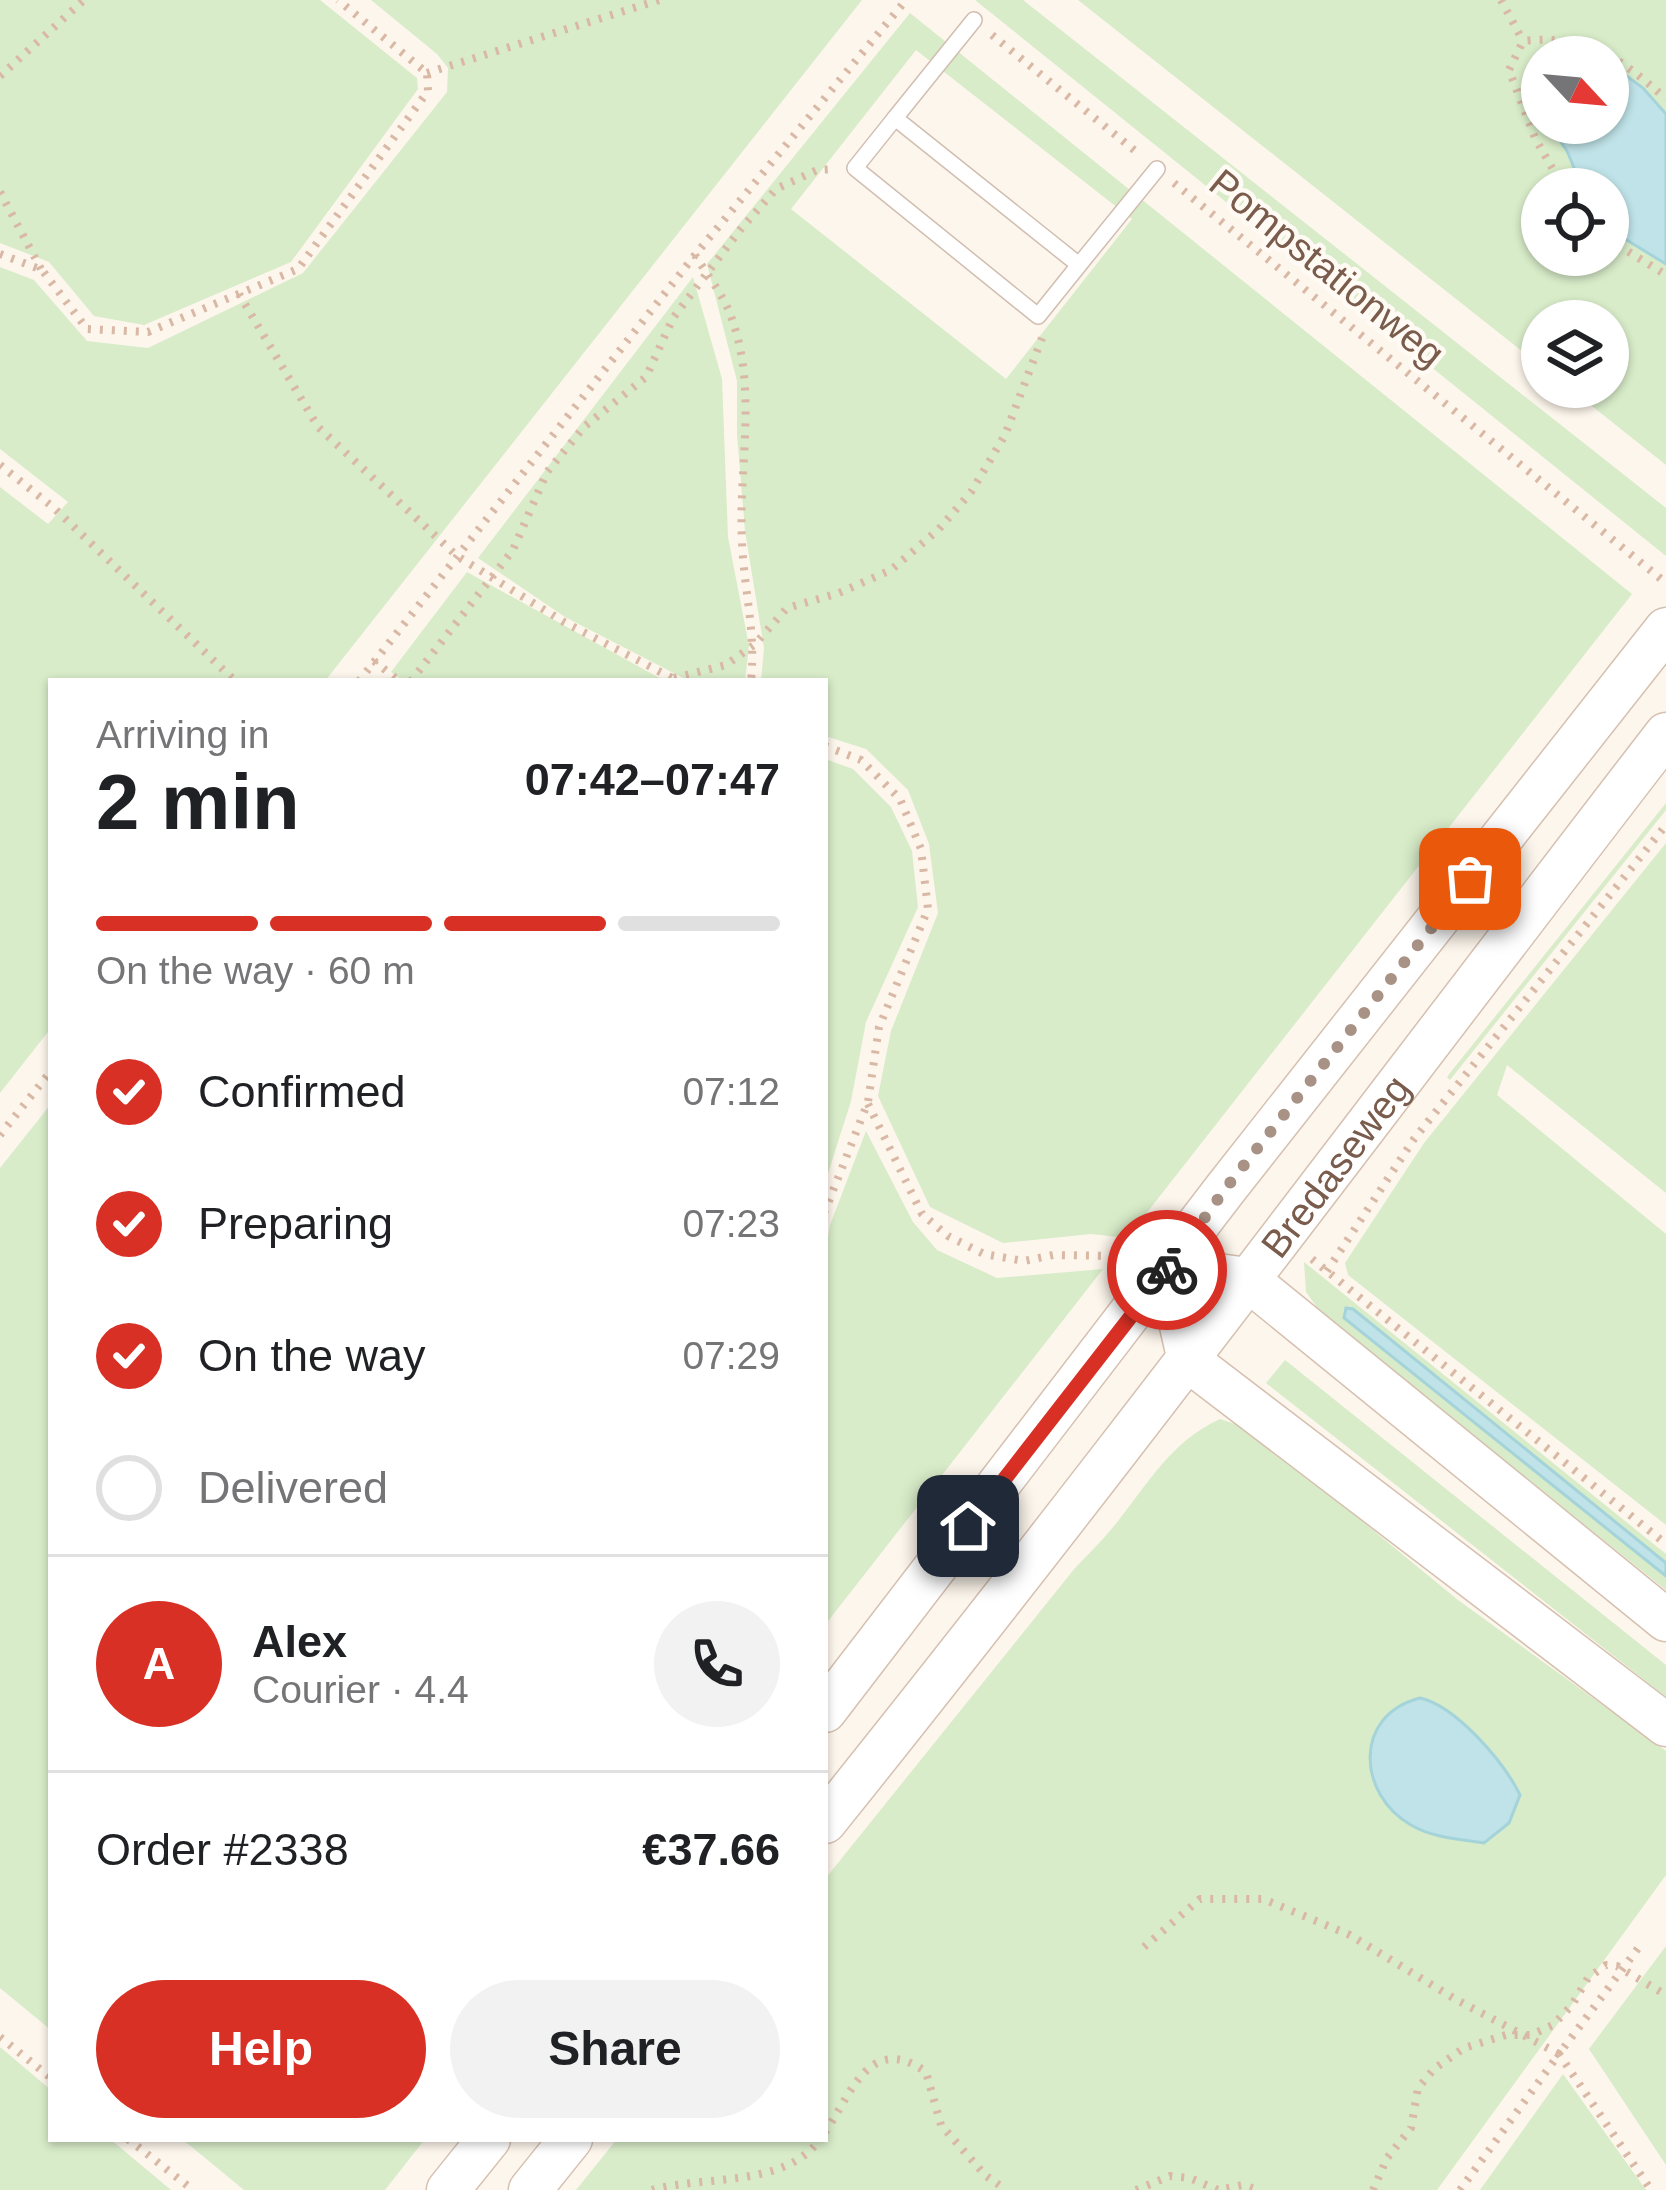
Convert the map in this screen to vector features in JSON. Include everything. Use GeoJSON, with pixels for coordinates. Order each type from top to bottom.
{"type":"FeatureCollection","features":[{"type":"Feature","properties":{"kind":"main road","name":"Bredaseweg"},"geometry":{"type":"LineString","coordinates":[[828,1707],[1148,1262],[1226,1188],[1666,629]]}},
{"type":"Feature","properties":{"kind":"main road","name":"Bredaseweg"},"geometry":{"type":"LineString","coordinates":[[828,1818],[1189,1361],[1281,1233],[1666,734]]}},
{"type":"Feature","properties":{"kind":"main road"},"geometry":{"type":"LineString","coordinates":[[1148,1262],[1247,1279],[1666,1620]]}},
{"type":"Feature","properties":{"kind":"main road"},"geometry":{"type":"LineString","coordinates":[[1148,1262],[1189,1361],[1666,1725]]}},
{"type":"Feature","properties":{"kind":"main road"},"geometry":{"type":"LineString","coordinates":[[448,2190],[487,2142]]}},
{"type":"Feature","properties":{"kind":"main road"},"geometry":{"type":"LineString","coordinates":[[530,2190],[569,2142]]}},
{"type":"Feature","properties":{"kind":"lane"},"geometry":{"type":"LineString","coordinates":[[974,20],[855,168],[1039,316],[1157,169]]}},
{"type":"Feature","properties":{"kind":"lane"},"geometry":{"type":"LineString","coordinates":[[895,118],[1078,266]]}},
{"type":"Feature","properties":{"kind":"path"},"geometry":{"type":"LineString","coordinates":[[0,76],[84,0]]}},
{"type":"Feature","properties":{"kind":"path"},"geometry":{"type":"LineString","coordinates":[[0,192],[42,270],[88,329],[148,332],[298,268],[428,92],[427,73],[338,0]]}},
{"type":"Feature","properties":{"kind":"path"},"geometry":{"type":"LineString","coordinates":[[427,73],[659,0]]}},
{"type":"Feature","properties":{"kind":"path"},"geometry":{"type":"LineString","coordinates":[[361,678],[695,255],[907,0]]}},
{"type":"Feature","properties":{"kind":"path"},"geometry":{"type":"LineString","coordinates":[[1501,0],[1521,37]]}},
{"type":"Feature","properties":{"kind":"path","name":"Pompstationweg"},"geometry":{"type":"LineString","coordinates":[[974,20],[1666,583]]}},
{"type":"Feature","properties":{"kind":"path"},"geometry":{"type":"LineString","coordinates":[[1521,45],[1509,70],[1521,101]]}},
{"type":"Feature","properties":{"kind":"path"},"geometry":{"type":"LineString","coordinates":[[1629,65],[1666,98]]}},
{"type":"Feature","properties":{"kind":"path"},"geometry":{"type":"LineString","coordinates":[[413,678],[513,550],[547,472],[584,427],[646,376],[673,319],[776,189],[817,170],[855,168]]}},
{"type":"Feature","properties":{"kind":"path"},"geometry":{"type":"LineString","coordinates":[[1629,252],[1666,275]]}},
{"type":"Feature","properties":{"kind":"path"},"geometry":{"type":"LineString","coordinates":[[0,254],[42,270]]}},
{"type":"Feature","properties":{"kind":"path"},"geometry":{"type":"LineString","coordinates":[[695,255],[732,317],[745,379],[748,433],[741,532],[755,644],[751,678]]}},
{"type":"Feature","properties":{"kind":"path"},"geometry":{"type":"LineString","coordinates":[[682,678],[726,665],[755,644],[787,608],[839,593],[891,569],[939,530],[971,492],[1005,436],[1057,292]]}},
{"type":"Feature","properties":{"kind":"path"},"geometry":{"type":"LineString","coordinates":[[239,294],[318,427],[457,556],[564,622],[671,678]]}},
{"type":"Feature","properties":{"kind":"path"},"geometry":{"type":"LineString","coordinates":[[532,460],[547,472]]}},
{"type":"Feature","properties":{"kind":"path"},"geometry":{"type":"LineString","coordinates":[[0,465],[54,508],[233,678]]}},
{"type":"Feature","properties":{"kind":"path"},"geometry":{"type":"LineString","coordinates":[[374,661],[395,678]]}},
{"type":"Feature","properties":{"kind":"path"},"geometry":{"type":"LineString","coordinates":[[828,747],[862,760],[900,800],[921,849],[928,909],[879,1027],[868,1102],[828,1202]]}},
{"type":"Feature","properties":{"kind":"path","name":"Bredaseweg"},"geometry":{"type":"LineString","coordinates":[[1327,1271],[1414,1139],[1666,825]]}},
{"type":"Feature","properties":{"kind":"path"},"geometry":{"type":"LineString","coordinates":[[0,1135],[48,1075]]}},
{"type":"Feature","properties":{"kind":"path"},"geometry":{"type":"LineString","coordinates":[[868,1102],[922,1214],[948,1236],[984,1254],[1024,1262],[1053,1255],[1148,1262]]}},
{"type":"Feature","properties":{"kind":"path"},"geometry":{"type":"LineString","coordinates":[[1281,1233],[1666,1544]]}},
{"type":"Feature","properties":{"kind":"path"},"geometry":{"type":"LineString","coordinates":[[1144,1947],[1200,1898],[1263,1899],[1350,1935],[1455,1999],[1559,2054],[1651,2190]]}},
{"type":"Feature","properties":{"kind":"path"},"geometry":{"type":"LineString","coordinates":[[1460,2190],[1639,1947]]}},
{"type":"Feature","properties":{"kind":"path"},"geometry":{"type":"LineString","coordinates":[[1373,2190],[1387,2158],[1411,2128],[1418,2088],[1434,2069],[1464,2048],[1520,2033],[1531,2035],[1553,2025],[1573,2005],[1588,1978],[1606,1965],[1666,1995]]}},
{"type":"Feature","properties":{"kind":"path"},"geometry":{"type":"LineString","coordinates":[[0,2038],[48,2076]]}},
{"type":"Feature","properties":{"kind":"path"},"geometry":{"type":"LineString","coordinates":[[828,2125],[853,2081],[886,2060],[904,2061],[926,2072],[941,2125],[1006,2190]]}},
{"type":"Feature","properties":{"kind":"path"},"geometry":{"type":"LineString","coordinates":[[132,2142],[193,2190]]}},
{"type":"Feature","properties":{"kind":"path"},"geometry":{"type":"LineString","coordinates":[[652,2190],[785,2165],[818,2142]]}},
{"type":"Feature","properties":{"kind":"path"},"geometry":{"type":"LineString","coordinates":[[1136,2190],[1170,2176],[1190,2178],[1218,2190],[1244,2185],[1258,2190]]}},
{"type":"Feature","properties":{"kind":"green space"},"geometry":{"type":"Polygon","coordinates":[[[0,0],[320,0],[417,78],[418,89],[291,262],[144,325],[94,316],[49,262],[0,243],[0,0]]]}},
{"type":"Feature","properties":{"kind":"green space"},"geometry":{"type":"Polygon","coordinates":[[[371,0],[862,0],[327,678],[48,678],[48,1032],[0,1093],[0,487],[48,524],[68,502],[0,449],[0,267],[34,280],[87,341],[148,348],[303,273],[447,92],[448,68],[371,0]]]}},
{"type":"Feature","properties":{"kind":"green space"},"geometry":{"type":"Polygon","coordinates":[[[975,0],[1023,0],[1521,393],[1521,408],[1539,408],[1666,508],[1666,556],[975,0]]]}},
{"type":"Feature","properties":{"kind":"green space"},"geometry":{"type":"Polygon","coordinates":[[[1078,0],[1666,0],[1666,465],[1594,408],[1629,408],[1629,300],[1521,300],[1521,350],[1078,0]]]}},
{"type":"Feature","properties":{"kind":"green space"},"geometry":{"type":"Polygon","coordinates":[[[910,13],[1632,594],[1127,1238],[1091,1234],[1003,1243],[930,1207],[878,1096],[891,1031],[938,913],[929,844],[908,790],[866,749],[828,737],[828,678],[761,678],[764,648],[745,531],[737,381],[707,264],[910,13]],[[916,50],[791,209],[1006,379],[1132,219],[916,50]]]}},
{"type":"Feature","properties":{"kind":"green space"},"geometry":{"type":"Polygon","coordinates":[[[693,277],[722,379],[728,537],[749,646],[745,678],[683,678],[565,617],[478,558],[693,277]]]}},
{"type":"Feature","properties":{"kind":"green space"},"geometry":{"type":"Polygon","coordinates":[[[467,572],[660,678],[399,678],[391,672],[467,572]]]}},
{"type":"Feature","properties":{"kind":"green space"},"geometry":{"type":"Polygon","coordinates":[[[828,760],[853,769],[891,807],[912,851],[918,907],[866,1022],[851,1101],[828,1174],[828,760]]]}},
{"type":"Feature","properties":{"kind":"green space"},"geometry":{"type":"Polygon","coordinates":[[[1666,803],[1666,810],[1450,1080],[1450,1073],[1666,803]]]}},
{"type":"Feature","properties":{"kind":"green space"},"geometry":{"type":"Polygon","coordinates":[[[1666,843],[1666,1193],[1507,1065],[1497,1095],[1666,1234],[1666,1525],[1348,1275],[1345,1263],[1424,1143],[1666,843]]]}},
{"type":"Feature","properties":{"kind":"green space"},"geometry":{"type":"Polygon","coordinates":[[[48,1108],[48,2028],[0,1988],[0,1168],[48,1108]]]}},
{"type":"Feature","properties":{"kind":"green space"},"geometry":{"type":"Polygon","coordinates":[[[866,1131],[913,1222],[937,1250],[997,1278],[1103,1269],[828,1621],[828,1238],[866,1131]]]}},
{"type":"Feature","properties":{"kind":"green space"},"geometry":{"type":"Polygon","coordinates":[[[1304,1262],[1666,1554],[1666,1563],[1354,1309],[1343,1314],[1666,1576],[1666,1590],[1324,1317],[1306,1292],[1304,1262]]]}},
{"type":"Feature","properties":{"kind":"green space"},"geometry":{"type":"Polygon","coordinates":[[[1285,1360],[1666,1665],[1666,1697],[1266,1383],[1285,1360]]]}},
{"type":"Feature","properties":{"kind":"green space"},"geometry":{"type":"Polygon","coordinates":[[[1220,1419],[1250,1429],[1458,1600],[1666,1751],[1666,1875],[1437,2190],[576,2190],[615,2142],[828,2142],[828,1875],[1161,1465],[1202,1428],[1220,1419]]]}},
{"type":"Feature","properties":{"kind":"green space"},"geometry":{"type":"Polygon","coordinates":[[[1666,1946],[1666,2165],[1589,2049],[1666,1946]]]}},
{"type":"Feature","properties":{"kind":"green space"},"geometry":{"type":"Polygon","coordinates":[[[0,2047],[48,2087],[48,2142],[114,2142],[171,2190],[0,2190],[0,2047]]]}},
{"type":"Feature","properties":{"kind":"green space"},"geometry":{"type":"Polygon","coordinates":[[[1563,2074],[1646,2190],[1480,2190],[1563,2074]]]}},
{"type":"Feature","properties":{"kind":"green space"},"geometry":{"type":"Polygon","coordinates":[[[186,2142],[423,2142],[385,2190],[244,2190],[186,2142]]]}},
{"type":"Feature","properties":{"kind":"water"},"geometry":{"type":"Polygon","coordinates":[[[1629,78],[1666,114],[1666,264],[1629,241],[1629,168],[1574,168],[1562,144],[1629,144],[1629,78]]]}},
{"type":"Feature","properties":{"kind":"water"},"geometry":{"type":"Polygon","coordinates":[[[1346,1308],[1666,1563],[1666,1576],[1344,1318],[1346,1308]]]}},
{"type":"Feature","properties":{"kind":"water"},"geometry":{"type":"Polygon","coordinates":[[[1420,1698],[1449,1712],[1477,1737],[1520,1795],[1509,1823],[1484,1843],[1411,1825],[1393,1811],[1372,1776],[1373,1737],[1398,1707],[1420,1698]]]}},
{"type":"Feature","properties":{"kind":"way so far"},"geometry":{"type":"LineString","coordinates":[[1167,1270],[1470,879]]}},
{"type":"Feature","properties":{"kind":"route"},"geometry":{"type":"LineString","coordinates":[[968,1526],[1167,1270]]}}]}
